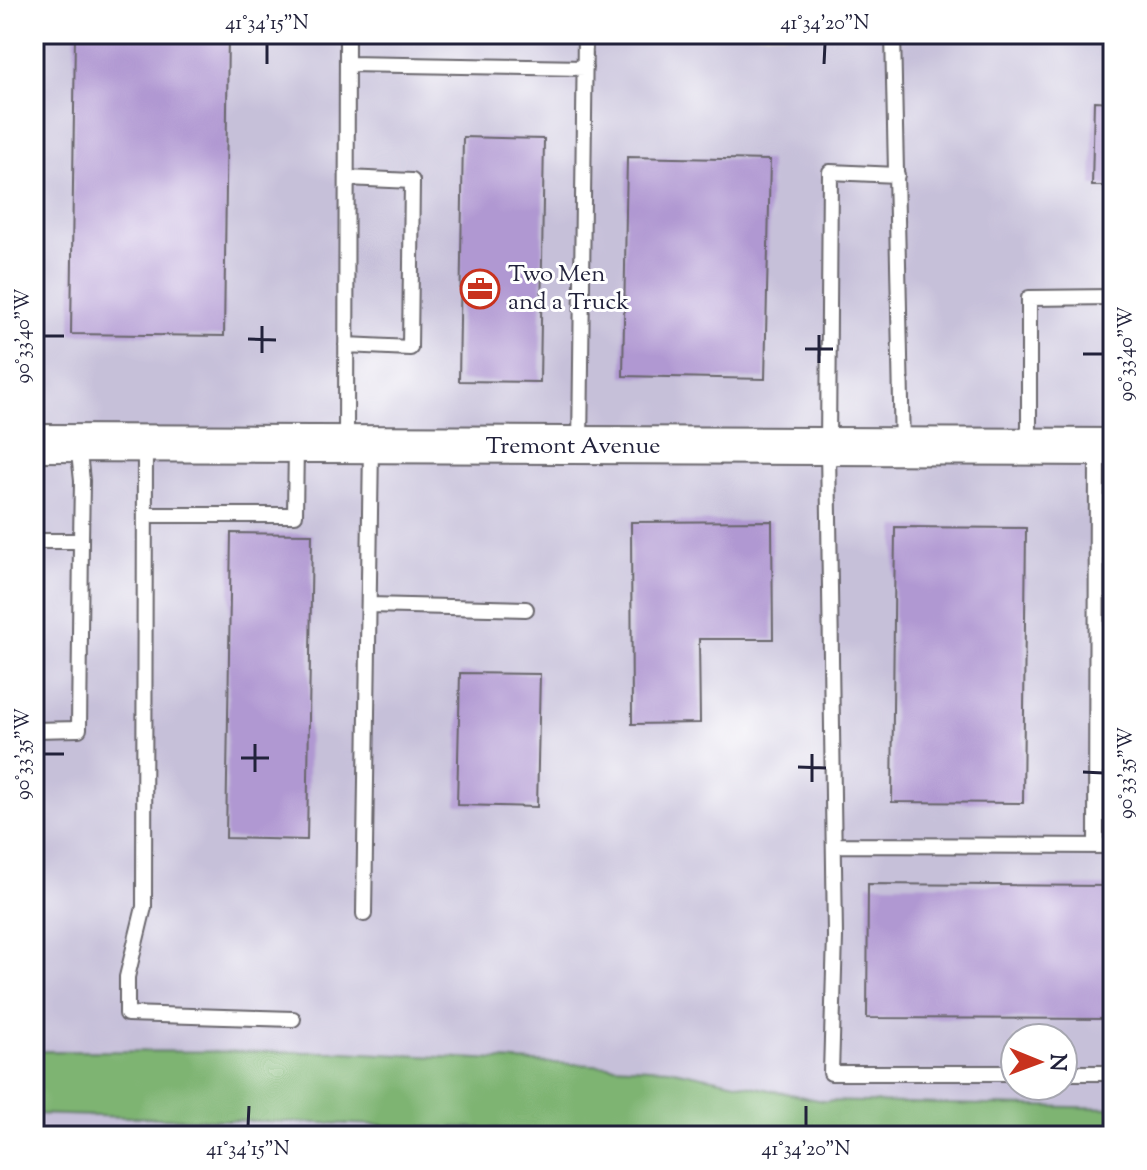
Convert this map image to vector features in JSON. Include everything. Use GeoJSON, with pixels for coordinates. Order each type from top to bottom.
{"type":"FeatureCollection","features":[{"type":"Feature","properties":{"kind":"street","name":"Tremont Avenue"},"geometry":{"type":"LineString","coordinates":[[34,443],[1105,448]]}},
{"type":"Feature","properties":{"kind":"lane"},"geometry":{"type":"LineString","coordinates":[[347,34],[346,345],[358,445],[369,605],[364,914]]}},
{"type":"Feature","properties":{"kind":"lane"},"geometry":{"type":"LineString","coordinates":[[580,447],[585,34]]}},
{"type":"Feature","properties":{"kind":"lane"},"geometry":{"type":"LineString","coordinates":[[893,34],[902,448]]}},
{"type":"Feature","properties":{"kind":"lane"},"geometry":{"type":"LineString","coordinates":[[347,64],[585,68]]}},
{"type":"Feature","properties":{"kind":"lane"},"geometry":{"type":"LineString","coordinates":[[897,175],[830,172],[828,448],[834,845],[831,1073],[999,1073]]}},
{"type":"Feature","properties":{"kind":"lane"},"geometry":{"type":"LineString","coordinates":[[346,345],[410,348],[412,196],[412,181],[347,178]]}},
{"type":"Feature","properties":{"kind":"lane"},"geometry":{"type":"LineString","coordinates":[[1029,449],[1029,298],[1113,297]]}},
{"type":"Feature","properties":{"kind":"lane"},"geometry":{"type":"LineString","coordinates":[[34,730],[79,729],[82,481],[78,443]]}},
{"type":"Feature","properties":{"kind":"lane"},"geometry":{"type":"LineString","coordinates":[[145,444],[144,907],[127,977],[127,1014],[293,1019]]}},
{"type":"Feature","properties":{"kind":"lane"},"geometry":{"type":"LineString","coordinates":[[145,515],[295,515],[296,445]]}},
{"type":"Feature","properties":{"kind":"lane"},"geometry":{"type":"LineString","coordinates":[[1096,846],[1105,448]]}},
{"type":"Feature","properties":{"kind":"lane"},"geometry":{"type":"LineString","coordinates":[[34,541],[81,541]]}},
{"type":"Feature","properties":{"kind":"lane"},"geometry":{"type":"LineString","coordinates":[[369,605],[526,609]]}},
{"type":"Feature","properties":{"kind":"lane"},"geometry":{"type":"LineString","coordinates":[[834,845],[1113,846]]}},
{"type":"Feature","properties":{"kind":"lane"},"geometry":{"type":"LineString","coordinates":[[1079,1073],[1113,1073]]}},
{"type":"Feature","properties":{"kind":"shaded area"},"geometry":{"type":"Polygon","coordinates":[[[34,34],[1113,34],[1113,1136],[34,1136],[34,34]]]}},
{"type":"Feature","properties":{"kind":"green space"},"geometry":{"type":"Polygon","coordinates":[[[34,1051],[343,1052],[669,1069],[823,1101],[1113,1108],[1113,1136],[728,1136],[34,1114],[34,1051]]]}},
{"type":"Feature","properties":{"kind":"building"},"geometry":{"type":"Polygon","coordinates":[[[75,34],[228,34],[224,336],[71,334],[75,34]]]}},
{"type":"Feature","properties":{"kind":"building"},"geometry":{"type":"Polygon","coordinates":[[[1094,101],[1113,102],[1113,186],[1092,186],[1094,101]]]}},
{"type":"Feature","properties":{"kind":"building"},"geometry":{"type":"Polygon","coordinates":[[[463,137],[544,139],[540,382],[459,381],[463,137]]]}},
{"type":"Feature","properties":{"kind":"building"},"geometry":{"type":"Polygon","coordinates":[[[627,157],[770,160],[765,379],[623,376],[627,157]]]}},
{"type":"Feature","properties":{"kind":"building"},"geometry":{"type":"Polygon","coordinates":[[[772,521],[773,639],[699,639],[700,723],[632,724],[631,522],[772,521]]]}},
{"type":"Feature","properties":{"kind":"building"},"geometry":{"type":"Polygon","coordinates":[[[895,527],[1026,528],[1023,803],[892,802],[895,527]]]}},
{"type":"Feature","properties":{"kind":"building"},"geometry":{"type":"Polygon","coordinates":[[[231,533],[312,534],[307,840],[226,838],[231,533]]]}},
{"type":"Feature","properties":{"kind":"building"},"geometry":{"type":"Polygon","coordinates":[[[460,673],[540,674],[537,807],[457,805],[460,673]]]}},
{"type":"Feature","properties":{"kind":"building"},"geometry":{"type":"Polygon","coordinates":[[[868,884],[1113,886],[1113,1019],[867,1018],[868,884]]]}},
{"type":"Feature","properties":{"kind":"place","name":"Two Men and a Truck"},"geometry":{"type":"Point","coordinates":[480,289]}}]}
